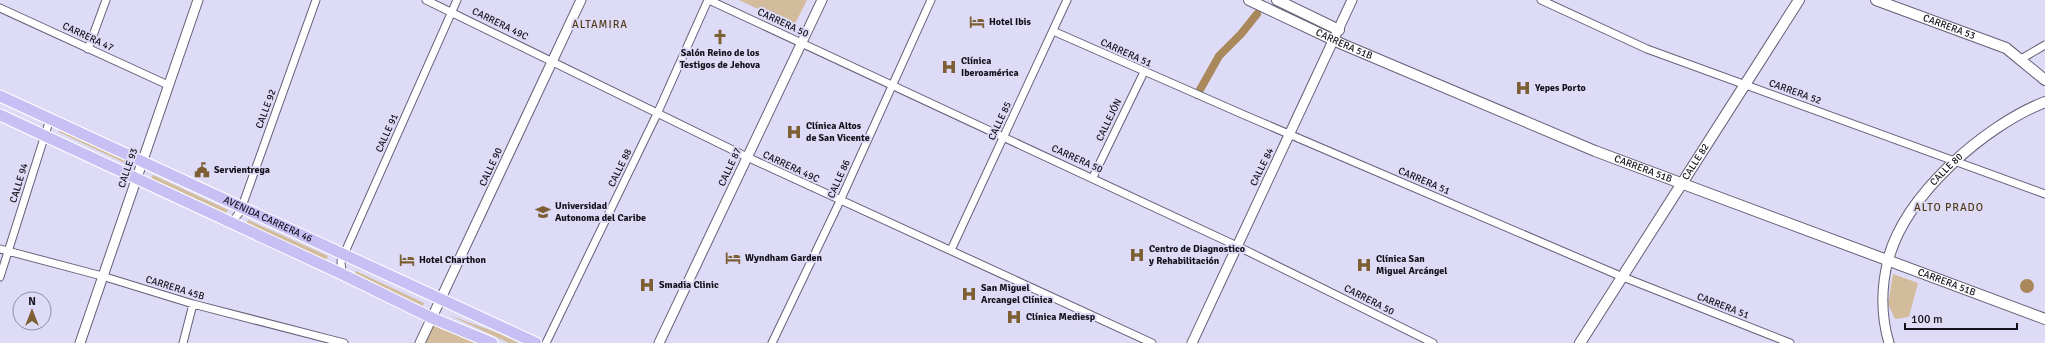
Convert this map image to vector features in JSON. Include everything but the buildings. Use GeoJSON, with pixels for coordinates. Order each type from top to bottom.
{"type":"FeatureCollection","features":[{"type":"Feature","properties":{"kind":"main road","name":"CARRERA 51B"},"geometry":{"type":"LineString","coordinates":[[1249,0],[1334,40],[1595,151],[2045,319]]}},
{"type":"Feature","properties":{"kind":"main road","name":"CARRERA 51B"},"geometry":{"type":"LineString","coordinates":[[1277,0],[1339,30]]}},
{"type":"Feature","properties":{"kind":"main road","name":"CALLE 82"},"geometry":{"type":"LineString","coordinates":[[1580,343],[1799,0]]}},
{"type":"Feature","properties":{"kind":"main road","name":"CARRERA 53"},"geometry":{"type":"LineString","coordinates":[[1876,0],[2006,48],[2045,80]]}},
{"type":"Feature","properties":{"kind":"main road","name":"AVENIDA CARRERA 46"},"geometry":{"type":"LineString","coordinates":[[0,96],[536,343]]}},
{"type":"Feature","properties":{"kind":"main road","name":"CALLE 80"},"geometry":{"type":"LineString","coordinates":[[1888,260],[1894,244],[1918,202],[1938,178],[1980,140],[2007,121],[2045,102]]}},
{"type":"Feature","properties":{"kind":"main road","name":"AVENIDA CARRERA 46"},"geometry":{"type":"LineString","coordinates":[[0,116],[342,274],[432,318],[492,343]]}},
{"type":"Feature","properties":{"kind":"street"},"geometry":{"type":"LineString","coordinates":[[88,49],[106,0]]}},
{"type":"Feature","properties":{"kind":"street","name":"CALLE 93"},"geometry":{"type":"LineString","coordinates":[[80,343],[198,0]]}},
{"type":"Feature","properties":{"kind":"street","name":"CALLE 92"},"geometry":{"type":"LineString","coordinates":[[232,223],[238,216],[242,207],[316,0]]}},
{"type":"Feature","properties":{"kind":"street","name":"CARRERA 49C"},"geometry":{"type":"LineString","coordinates":[[426,0],[658,114],[840,201],[951,250],[1152,343]]}},
{"type":"Feature","properties":{"kind":"street","name":"CALLE 91"},"geometry":{"type":"LineString","coordinates":[[342,274],[340,264],[344,254],[457,0]]}},
{"type":"Feature","properties":{"kind":"street","name":"CALLE 90"},"geometry":{"type":"LineString","coordinates":[[420,343],[581,0]]}},
{"type":"Feature","properties":{"kind":"street","name":"CARRERA 50"},"geometry":{"type":"LineString","coordinates":[[709,0],[891,86],[1093,177],[1433,343]]}},
{"type":"Feature","properties":{"kind":"street","name":"CALLE 88"},"geometry":{"type":"LineString","coordinates":[[546,343],[658,114],[709,0]]}},
{"type":"Feature","properties":{"kind":"street","name":"CALLE 87"},"geometry":{"type":"LineString","coordinates":[[659,343],[822,0]]}},
{"type":"Feature","properties":{"kind":"street","name":"CALLE 86"},"geometry":{"type":"LineString","coordinates":[[772,343],[840,201],[931,0]]}},
{"type":"Feature","properties":{"kind":"street","name":"CALLE 85"},"geometry":{"type":"LineString","coordinates":[[951,250],[1067,0]]}},
{"type":"Feature","properties":{"kind":"street","name":"CALLE 84"},"geometry":{"type":"LineString","coordinates":[[1192,343],[1352,0]]}},
{"type":"Feature","properties":{"kind":"street","name":"CARRERA 52"},"geometry":{"type":"LineString","coordinates":[[1541,0],[1647,49],[2045,194]]}},
{"type":"Feature","properties":{"kind":"street","name":"CARRERA 47"},"geometry":{"type":"LineString","coordinates":[[0,8],[168,85]]}},
{"type":"Feature","properties":{"kind":"street","name":"CARRERA 51"},"geometry":{"type":"LineString","coordinates":[[1053,31],[1144,72],[1622,277],[1790,343]]}},
{"type":"Feature","properties":{"kind":"street"},"geometry":{"type":"LineString","coordinates":[[2021,59],[2045,45]]}},
{"type":"Feature","properties":{"kind":"street","name":"CALLEJÓN"},"geometry":{"type":"LineString","coordinates":[[1093,177],[1144,72]]}},
{"type":"Feature","properties":{"kind":"street","name":"CALLE 94"},"geometry":{"type":"LineString","coordinates":[[0,277],[50,118]]}},
{"type":"Feature","properties":{"kind":"street","name":"CARRERA 45B"},"geometry":{"type":"LineString","coordinates":[[0,249],[102,276],[193,304],[344,343]]}},
{"type":"Feature","properties":{"kind":"street","name":"CALLE 80"},"geometry":{"type":"LineString","coordinates":[[1888,260],[1884,278],[1882,301],[1884,324],[1889,343]]}},
{"type":"Feature","properties":{"kind":"street"},"geometry":{"type":"LineString","coordinates":[[183,343],[193,304]]}},
{"type":"Feature","properties":{"kind":"shaded area"},"geometry":{"type":"Polygon","coordinates":[[[739,0],[807,0],[794,26],[739,0]]]}},
{"type":"Feature","properties":{"kind":"shaded area"},"geometry":{"type":"Polygon","coordinates":[[[60,128],[128,160],[127,164],[59,132],[60,128]]]}},
{"type":"Feature","properties":{"kind":"shaded area"},"geometry":{"type":"Polygon","coordinates":[[[153,175],[228,210],[226,213],[151,179],[153,175]]]}},
{"type":"Feature","properties":{"kind":"shaded area"},"geometry":{"type":"Polygon","coordinates":[[[248,220],[328,256],[326,260],[246,224],[248,220]]]}},
{"type":"Feature","properties":{"kind":"shaded area"},"geometry":{"type":"Polygon","coordinates":[[[356,271],[424,303],[423,306],[355,274],[356,271]]]}},
{"type":"Feature","properties":{"kind":"shaded area"},"geometry":{"type":"Polygon","coordinates":[[[1893,274],[1918,283],[1909,317],[1895,319],[1888,304],[1893,274]]]}},
{"type":"Feature","properties":{"kind":"shaded area"},"geometry":{"type":"Polygon","coordinates":[[[2024,279],[2030,279],[2034,283],[2034,289],[2030,293],[2024,293],[2020,289],[2020,283],[2024,279]]]}},
{"type":"Feature","properties":{"kind":"shaded area"},"geometry":{"type":"Polygon","coordinates":[[[449,315],[498,333],[519,343],[509,343],[449,315]]]}},
{"type":"Feature","properties":{"kind":"shaded area"},"geometry":{"type":"Polygon","coordinates":[[[433,321],[486,343],[424,343],[433,321]]]}},
{"type":"Feature","properties":{"kind":"waterway"},"geometry":{"type":"LineString","coordinates":[[1197,95],[1219,56],[1241,34],[1257,14]]}},
{"type":"Feature","properties":{"kind":"place","name":"Hotel Ibis"},"geometry":{"type":"Point","coordinates":[977,22]}},
{"type":"Feature","properties":{"kind":"place","name":"Salón Reino de los Testigos de Jehova"},"geometry":{"type":"Point","coordinates":[720,37]}},
{"type":"Feature","properties":{"kind":"place","name":"Clínica Iberoamérica"},"geometry":{"type":"Point","coordinates":[949,67]}},
{"type":"Feature","properties":{"kind":"place","name":"Yepes Porto"},"geometry":{"type":"Point","coordinates":[1523,88]}},
{"type":"Feature","properties":{"kind":"place","name":"Clínica Altos de San Vicente"},"geometry":{"type":"Point","coordinates":[794,132]}},
{"type":"Feature","properties":{"kind":"place","name":"Servientrega"},"geometry":{"type":"Point","coordinates":[202,170]}},
{"type":"Feature","properties":{"kind":"place","name":"Universidad Autonoma del Caribe"},"geometry":{"type":"Point","coordinates":[543,212]}},
{"type":"Feature","properties":{"kind":"place","name":"Centro de Diagnostico y Rehabilitación"},"geometry":{"type":"Point","coordinates":[1137,255]}},
{"type":"Feature","properties":{"kind":"place","name":"Wyndham Garden"},"geometry":{"type":"Point","coordinates":[733,258]}},
{"type":"Feature","properties":{"kind":"place","name":"Hotel Charthon"},"geometry":{"type":"Point","coordinates":[407,260]}},
{"type":"Feature","properties":{"kind":"place","name":"Clínica San Miguel Arcángel"},"geometry":{"type":"Point","coordinates":[1364,265]}},
{"type":"Feature","properties":{"kind":"place","name":"Smadia Clinic"},"geometry":{"type":"Point","coordinates":[647,285]}},
{"type":"Feature","properties":{"kind":"place","name":"San Miguel Arcangel Clínica"},"geometry":{"type":"Point","coordinates":[969,294]}},
{"type":"Feature","properties":{"kind":"place","name":"Clínica Mediesp"},"geometry":{"type":"Point","coordinates":[1014,317]}},
{"type":"Feature","properties":{"kind":"district","name":"ALTAMIRA"},"geometry":{"type":"Point","coordinates":[600,24]}},
{"type":"Feature","properties":{"kind":"district","name":"ALTO PRADO"},"geometry":{"type":"Point","coordinates":[1949,207]}}]}
